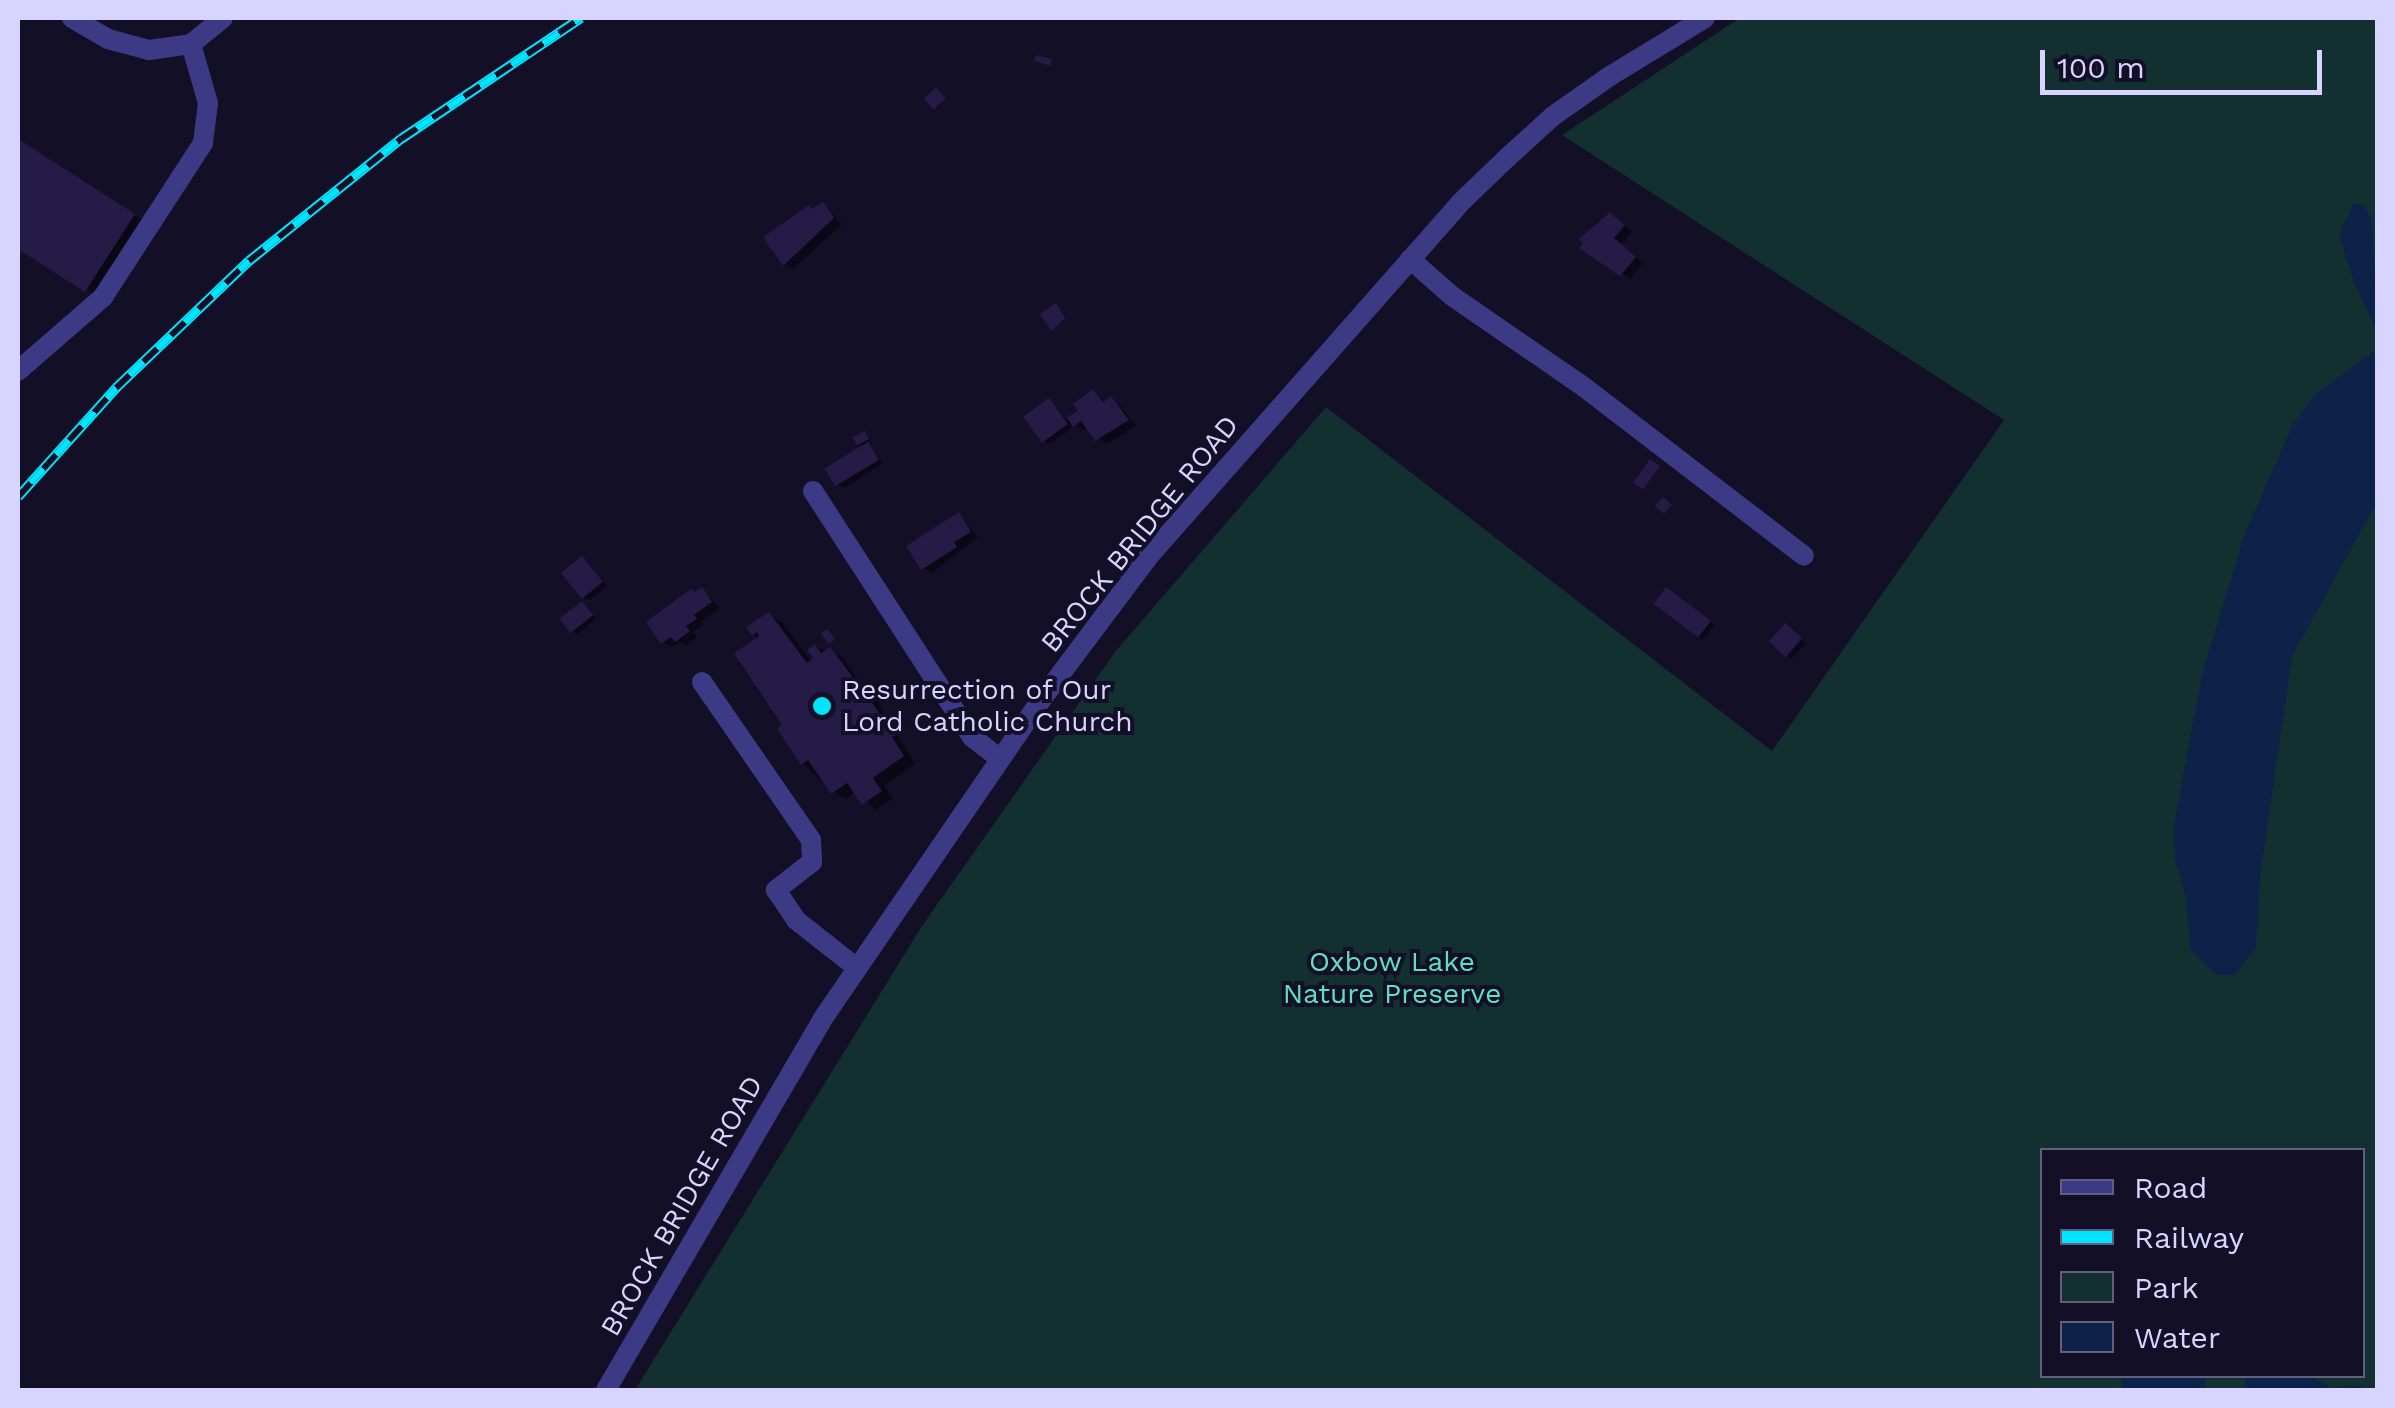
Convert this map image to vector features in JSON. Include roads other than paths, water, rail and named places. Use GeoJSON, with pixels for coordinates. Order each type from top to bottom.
{"type":"FeatureCollection","features":[{"type":"Feature","properties":{"kind":"street"},"geometry":{"type":"LineString","coordinates":[[72,18],[126,47],[168,50],[191,44],[223,18]]}},
{"type":"Feature","properties":{"kind":"street","name":"BROCK BRIDGE ROAD"},"geometry":{"type":"LineString","coordinates":[[606,1390],[856,968],[1000,759],[1150,555],[1460,203],[1553,116],[1705,18]]}},
{"type":"Feature","properties":{"kind":"street"},"geometry":{"type":"LineString","coordinates":[[18,371],[103,296],[203,143],[208,103],[191,44]]}},
{"type":"Feature","properties":{"kind":"street"},"geometry":{"type":"LineString","coordinates":[[1410,260],[1452,296],[1584,387],[1804,556]]}},
{"type":"Feature","properties":{"kind":"street"},"geometry":{"type":"LineString","coordinates":[[813,490],[972,737],[1000,759]]}},
{"type":"Feature","properties":{"kind":"street"},"geometry":{"type":"LineString","coordinates":[[702,682],[810,840],[812,862],[776,890],[796,920],[856,968]]}},
{"type":"Feature","properties":{"kind":"water"},"geometry":{"type":"Polygon","coordinates":[[[2353,204],[2363,205],[2372,219],[2377,332],[2354,282],[2339,235],[2353,204]]]}},
{"type":"Feature","properties":{"kind":"water"},"geometry":{"type":"Polygon","coordinates":[[[2377,349],[2377,502],[2292,656],[2261,869],[2256,947],[2235,975],[2217,975],[2191,950],[2185,893],[2175,859],[2174,826],[2202,674],[2244,536],[2293,424],[2317,393],[2377,349]]]}},
{"type":"Feature","properties":{"kind":"water"},"geometry":{"type":"Polygon","coordinates":[[[2122,1378],[2205,1378],[2205,1390],[2122,1390],[2122,1378]]]}},
{"type":"Feature","properties":{"kind":"water"},"geometry":{"type":"Polygon","coordinates":[[[2247,1378],[2314,1378],[2333,1389],[2349,1385],[2377,1390],[2244,1390],[2247,1378]]]}},
{"type":"Feature","properties":{"kind":"railway"},"geometry":{"type":"LineString","coordinates":[[18,497],[116,388],[249,261],[401,139],[581,18]]}},
{"type":"Feature","properties":{"kind":"place","name":"Resurrection of Our Lord Catholic Church"},"geometry":{"type":"Point","coordinates":[822,706]}},
{"type":"Feature","properties":{"kind":"park label","name":"Oxbow Lake Nature Preserve"},"geometry":{"type":"Point","coordinates":[1392,978]}}]}
